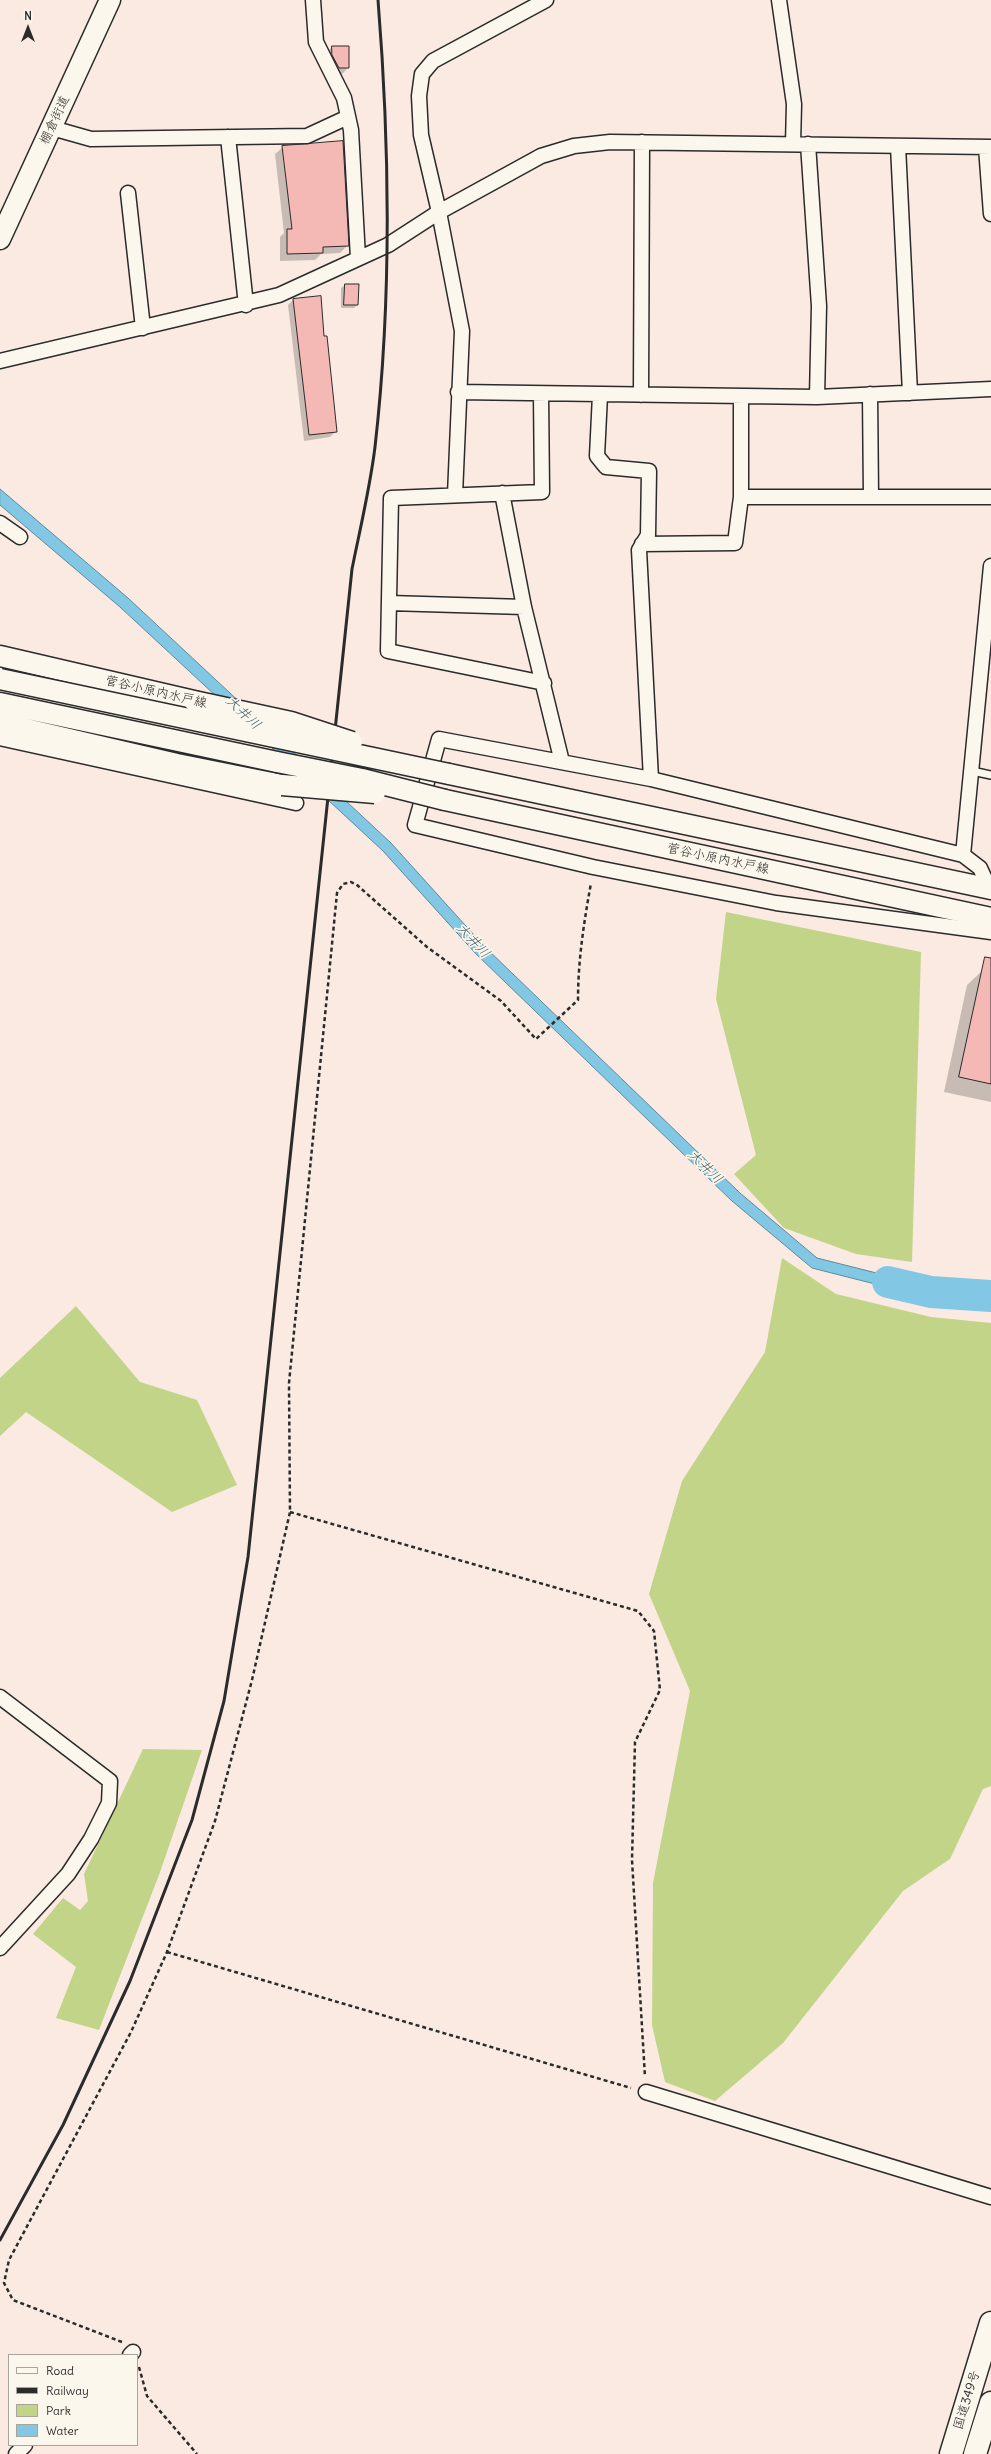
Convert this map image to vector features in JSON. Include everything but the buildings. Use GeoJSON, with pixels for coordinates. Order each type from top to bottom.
{"type":"FeatureCollection","features":[{"type":"Feature","properties":{"kind":"highway","name":"国道349号"},"geometry":{"type":"LineString","coordinates":[[950,2454],[991,2324]]}},
{"type":"Feature","properties":{"kind":"highway","name":"国道349号"},"geometry":{"type":"LineString","coordinates":[[975,2454],[991,2403]]}},
{"type":"Feature","properties":{"kind":"main road","name":"棚倉街道"},"geometry":{"type":"LineString","coordinates":[[0,239],[110,0]]}},
{"type":"Feature","properties":{"kind":"main road","name":"菅谷小原内水戸線"},"geometry":{"type":"LineString","coordinates":[[0,656],[291,722],[449,774]]}},
{"type":"Feature","properties":{"kind":"main road","name":"菅谷小原内水戸線"},"geometry":{"type":"LineString","coordinates":[[0,679],[990,889]]}},
{"type":"Feature","properties":{"kind":"main road","name":"菅谷小原内水戸線"},"geometry":{"type":"LineString","coordinates":[[0,704],[362,779],[445,800],[991,918]]}},
{"type":"Feature","properties":{"kind":"main road","name":"菅谷小原内水戸線"},"geometry":{"type":"LineString","coordinates":[[0,723],[177,764],[282,785],[445,800]]}},
{"type":"Feature","properties":{"kind":"street"},"geometry":{"type":"LineString","coordinates":[[312,0],[316,42],[344,98],[351,130],[358,258]]}},
{"type":"Feature","properties":{"kind":"street"},"geometry":{"type":"LineString","coordinates":[[455,494],[458,392],[462,331],[439,212],[421,135],[419,96],[422,74],[433,61],[546,0]]}},
{"type":"Feature","properties":{"kind":"street"},"geometry":{"type":"LineString","coordinates":[[779,0],[794,104],[793,144]]}},
{"type":"Feature","properties":{"kind":"street"},"geometry":{"type":"LineString","coordinates":[[52,128],[91,139],[307,136],[348,117]]}},
{"type":"Feature","properties":{"kind":"street"},"geometry":{"type":"LineString","coordinates":[[228,137],[246,304]]}},
{"type":"Feature","properties":{"kind":"street"},"geometry":{"type":"LineString","coordinates":[[0,361],[280,295],[388,245],[439,212],[541,156],[574,146],[610,142],[642,142],[988,147],[991,214]]}},
{"type":"Feature","properties":{"kind":"street"},"geometry":{"type":"LineString","coordinates":[[641,395],[642,142]]}},
{"type":"Feature","properties":{"kind":"street"},"geometry":{"type":"LineString","coordinates":[[808,144],[820,306],[817,397]]}},
{"type":"Feature","properties":{"kind":"street"},"geometry":{"type":"LineString","coordinates":[[898,146],[910,393]]}},
{"type":"Feature","properties":{"kind":"street"},"geometry":{"type":"LineString","coordinates":[[128,193],[143,328]]}},
{"type":"Feature","properties":{"kind":"street"},"geometry":{"type":"LineString","coordinates":[[458,392],[817,397],[991,389]]}},
{"type":"Feature","properties":{"kind":"street"},"geometry":{"type":"LineString","coordinates":[[541,394],[542,492],[455,494],[391,498],[388,651],[544,683]]}},
{"type":"Feature","properties":{"kind":"street"},"geometry":{"type":"LineString","coordinates":[[870,394],[871,497]]}},
{"type":"Feature","properties":{"kind":"street"},"geometry":{"type":"LineString","coordinates":[[600,395],[597,456],[606,467],[649,471],[648,535],[639,550],[651,779]]}},
{"type":"Feature","properties":{"kind":"street"},"geometry":{"type":"LineString","coordinates":[[642,544],[736,543],[741,497],[741,396]]}},
{"type":"Feature","properties":{"kind":"street"},"geometry":{"type":"LineString","coordinates":[[502,493],[524,608],[544,683],[562,762]]}},
{"type":"Feature","properties":{"kind":"street"},"geometry":{"type":"LineString","coordinates":[[741,497],[991,497]]}},
{"type":"Feature","properties":{"kind":"street"},"geometry":{"type":"LineString","coordinates":[[0,523],[20,537]]}},
{"type":"Feature","properties":{"kind":"street"},"geometry":{"type":"LineString","coordinates":[[963,855],[972,771],[987,658],[991,566]]}},
{"type":"Feature","properties":{"kind":"street"},"geometry":{"type":"LineString","coordinates":[[389,603],[524,608]]}},
{"type":"Feature","properties":{"kind":"street"},"geometry":{"type":"LineString","coordinates":[[0,738],[296,804]]}},
{"type":"Feature","properties":{"kind":"street"},"geometry":{"type":"LineString","coordinates":[[990,889],[980,868],[963,855],[651,779],[439,739],[415,825],[593,867],[776,903],[991,932]]}},
{"type":"Feature","properties":{"kind":"street"},"geometry":{"type":"LineString","coordinates":[[0,1697],[110,1781],[110,1803],[91,1839],[68,1874],[0,1948]]}},
{"type":"Feature","properties":{"kind":"street"},"geometry":{"type":"LineString","coordinates":[[646,2092],[991,2197]]}},
{"type":"Feature","properties":{"kind":"street"},"geometry":{"type":"LineString","coordinates":[[16,2454],[24,2446]]}},
{"type":"Feature","properties":{"kind":"lane"},"geometry":{"type":"LineString","coordinates":[[972,771],[991,775]]}},
{"type":"Feature","properties":{"kind":"path"},"geometry":{"type":"LineString","coordinates":[[132,2354],[127,2344],[13,2300],[4,2283],[9,2260],[131,2032],[167,1952],[215,1821],[252,1680],[290,1512],[289,1383],[337,893],[343,884],[351,882],[357,885],[427,947],[501,1001],[536,1039],[578,1000],[582,935],[593,867]]}},
{"type":"Feature","properties":{"kind":"path"},"geometry":{"type":"LineString","coordinates":[[167,1952],[646,2092],[632,1860],[635,1742],[660,1690],[654,1631],[638,1611],[290,1512]]}},
{"type":"Feature","properties":{"kind":"path"},"geometry":{"type":"LineString","coordinates":[[138,2370],[147,2396],[197,2454]]}},
{"type":"Feature","properties":{"kind":"green space"},"geometry":{"type":"Polygon","coordinates":[[[726,912],[921,952],[912,1262],[856,1254],[784,1228],[734,1174],[756,1155],[716,999],[726,912]]]}},
{"type":"Feature","properties":{"kind":"green space"},"geometry":{"type":"Polygon","coordinates":[[[782,1258],[836,1294],[931,1317],[991,1323],[991,1786],[983,1789],[950,1859],[903,1891],[783,2043],[715,2101],[665,2082],[652,2025],[653,1883],[690,1691],[649,1594],[682,1481],[765,1352],[782,1258]]]}},
{"type":"Feature","properties":{"kind":"green space"},"geometry":{"type":"Polygon","coordinates":[[[76,1306],[140,1382],[197,1400],[237,1485],[172,1512],[26,1412],[0,1436],[0,1378],[76,1306]]]}},
{"type":"Feature","properties":{"kind":"green space"},"geometry":{"type":"Polygon","coordinates":[[[143,1749],[202,1750],[159,1875],[99,2030],[56,2018],[76,1967],[33,1934],[63,1898],[80,1910],[88,1901],[84,1874],[143,1749]]]}},
{"type":"Feature","properties":{"kind":"water"},"geometry":{"type":"Polygon","coordinates":[[[0,489],[128,598],[391,843],[484,946],[740,1193],[817,1258],[932,1287],[930,1298],[812,1268],[732,1201],[476,954],[383,851],[120,607],[0,505],[0,489]]]}},
{"type":"Feature","properties":{"kind":"waterway","name":"大井川"},"geometry":{"type":"LineString","coordinates":[[888,1282],[931,1292],[991,1296]]}},
{"type":"Feature","properties":{"kind":"railway"},"geometry":{"type":"LineString","coordinates":[[0,2240],[63,2125],[130,1981],[192,1820],[224,1701],[248,1557],[352,569],[368,493],[381,391],[387,279],[387,168],[378,0]]}}]}
